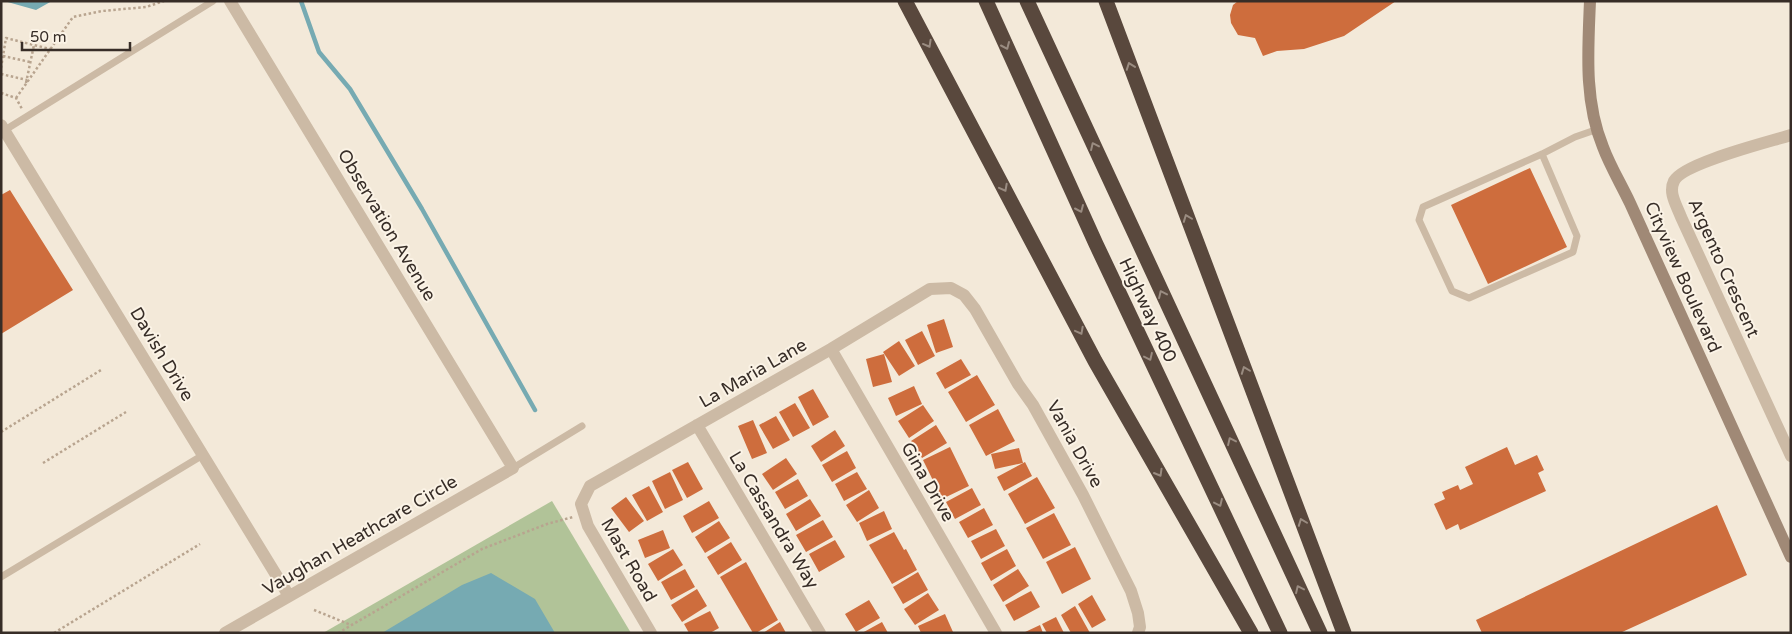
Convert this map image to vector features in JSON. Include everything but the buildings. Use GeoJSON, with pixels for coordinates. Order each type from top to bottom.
{"type":"FeatureCollection","features":[{"type":"Feature","properties":{"kind":"highway"},"geometry":{"type":"LineString","coordinates":[[905,1],[1095,361],[1251,633]]}},
{"type":"Feature","properties":{"kind":"highway","name":"Highway 400"},"geometry":{"type":"LineString","coordinates":[[986,1],[1096,244],[1280,633]]}},
{"type":"Feature","properties":{"kind":"highway","name":"Highway 400"},"geometry":{"type":"LineString","coordinates":[[1026,1],[1320,633]]}},
{"type":"Feature","properties":{"kind":"highway"},"geometry":{"type":"LineString","coordinates":[[1106,1],[1344,633]]}},
{"type":"Feature","properties":{"kind":"street","name":"Observation Avenue"},"geometry":{"type":"LineString","coordinates":[[230,1],[513,468]]}},
{"type":"Feature","properties":{"kind":"street","name":"Cityview Boulevard"},"geometry":{"type":"LineString","coordinates":[[1590,1],[1587,64],[1592,109],[1602,146],[1791,557]]}},
{"type":"Feature","properties":{"kind":"street","name":"Davish Drive"},"geometry":{"type":"LineString","coordinates":[[2,129],[289,596]]}},
{"type":"Feature","properties":{"kind":"street","name":"Argento Crescent"},"geometry":{"type":"LineString","coordinates":[[1791,135],[1720,156],[1696,167],[1679,175],[1674,181],[1672,191],[1681,217],[1791,456]]}},
{"type":"Feature","properties":{"kind":"street","name":"La Maria Lane"},"geometry":{"type":"LineString","coordinates":[[582,509],[590,486],[831,349],[930,289],[951,288]]}},
{"type":"Feature","properties":{"kind":"street","name":"Vania Drive"},"geometry":{"type":"LineString","coordinates":[[951,288],[964,295],[975,309],[1083,495],[1130,590],[1138,613],[1140,627],[1138,633]]}},
{"type":"Feature","properties":{"kind":"street","name":"Gina Drive"},"geometry":{"type":"LineString","coordinates":[[831,349],[996,633]]}},
{"type":"Feature","properties":{"kind":"street","name":"La Cassandra Way"},"geometry":{"type":"LineString","coordinates":[[697,425],[820,633]]}},
{"type":"Feature","properties":{"kind":"street","name":"Vaughan Heathcare Circle"},"geometry":{"type":"LineString","coordinates":[[225,633],[513,468]]}},
{"type":"Feature","properties":{"kind":"street","name":"Mast Road"},"geometry":{"type":"LineString","coordinates":[[582,509],[588,526],[651,633]]}},
{"type":"Feature","properties":{"kind":"lane"},"geometry":{"type":"LineString","coordinates":[[2,129],[213,1]]}},
{"type":"Feature","properties":{"kind":"lane"},"geometry":{"type":"LineString","coordinates":[[1542,154],[1577,236],[1573,252],[1469,298],[1452,290],[1419,220],[1423,207],[1542,154],[1575,136],[1598,129]]}},
{"type":"Feature","properties":{"kind":"lane"},"geometry":{"type":"LineString","coordinates":[[513,468],[582,426]]}},
{"type":"Feature","properties":{"kind":"lane"},"geometry":{"type":"LineString","coordinates":[[1,577],[203,455]]}},
{"type":"Feature","properties":{"kind":"path"},"geometry":{"type":"LineString","coordinates":[[1,93],[16,98],[73,17],[102,11],[146,7],[164,1]]}},
{"type":"Feature","properties":{"kind":"path"},"geometry":{"type":"LineString","coordinates":[[1,68],[6,38],[50,49]]}},
{"type":"Feature","properties":{"kind":"path"},"geometry":{"type":"LineString","coordinates":[[25,86],[34,45]]}},
{"type":"Feature","properties":{"kind":"path"},"geometry":{"type":"LineString","coordinates":[[3,56],[30,62]]}},
{"type":"Feature","properties":{"kind":"path"},"geometry":{"type":"LineString","coordinates":[[1,74],[26,80]]}},
{"type":"Feature","properties":{"kind":"path"},"geometry":{"type":"LineString","coordinates":[[1,432],[101,370]]}},
{"type":"Feature","properties":{"kind":"path"},"geometry":{"type":"LineString","coordinates":[[43,463],[126,412]]}},
{"type":"Feature","properties":{"kind":"path"},"geometry":{"type":"LineString","coordinates":[[338,633],[482,549],[582,509]]}},
{"type":"Feature","properties":{"kind":"path"},"geometry":{"type":"LineString","coordinates":[[54,633],[200,544]]}},
{"type":"Feature","properties":{"kind":"path"},"geometry":{"type":"LineString","coordinates":[[314,610],[351,625]]}},
{"type":"Feature","properties":{"kind":"green space"},"geometry":{"type":"Polygon","coordinates":[[[552,501],[631,633],[323,633],[552,501]]]}},
{"type":"Feature","properties":{"kind":"water"},"geometry":{"type":"Polygon","coordinates":[[[4,1],[52,1],[36,10],[4,1]]]}},
{"type":"Feature","properties":{"kind":"water"},"geometry":{"type":"Polygon","coordinates":[[[491,573],[535,599],[555,633],[382,633],[462,585],[491,573]]]}},
{"type":"Feature","properties":{"kind":"waterway"},"geometry":{"type":"LineString","coordinates":[[301,1],[319,52],[350,89],[422,209],[535,410]]}}]}
